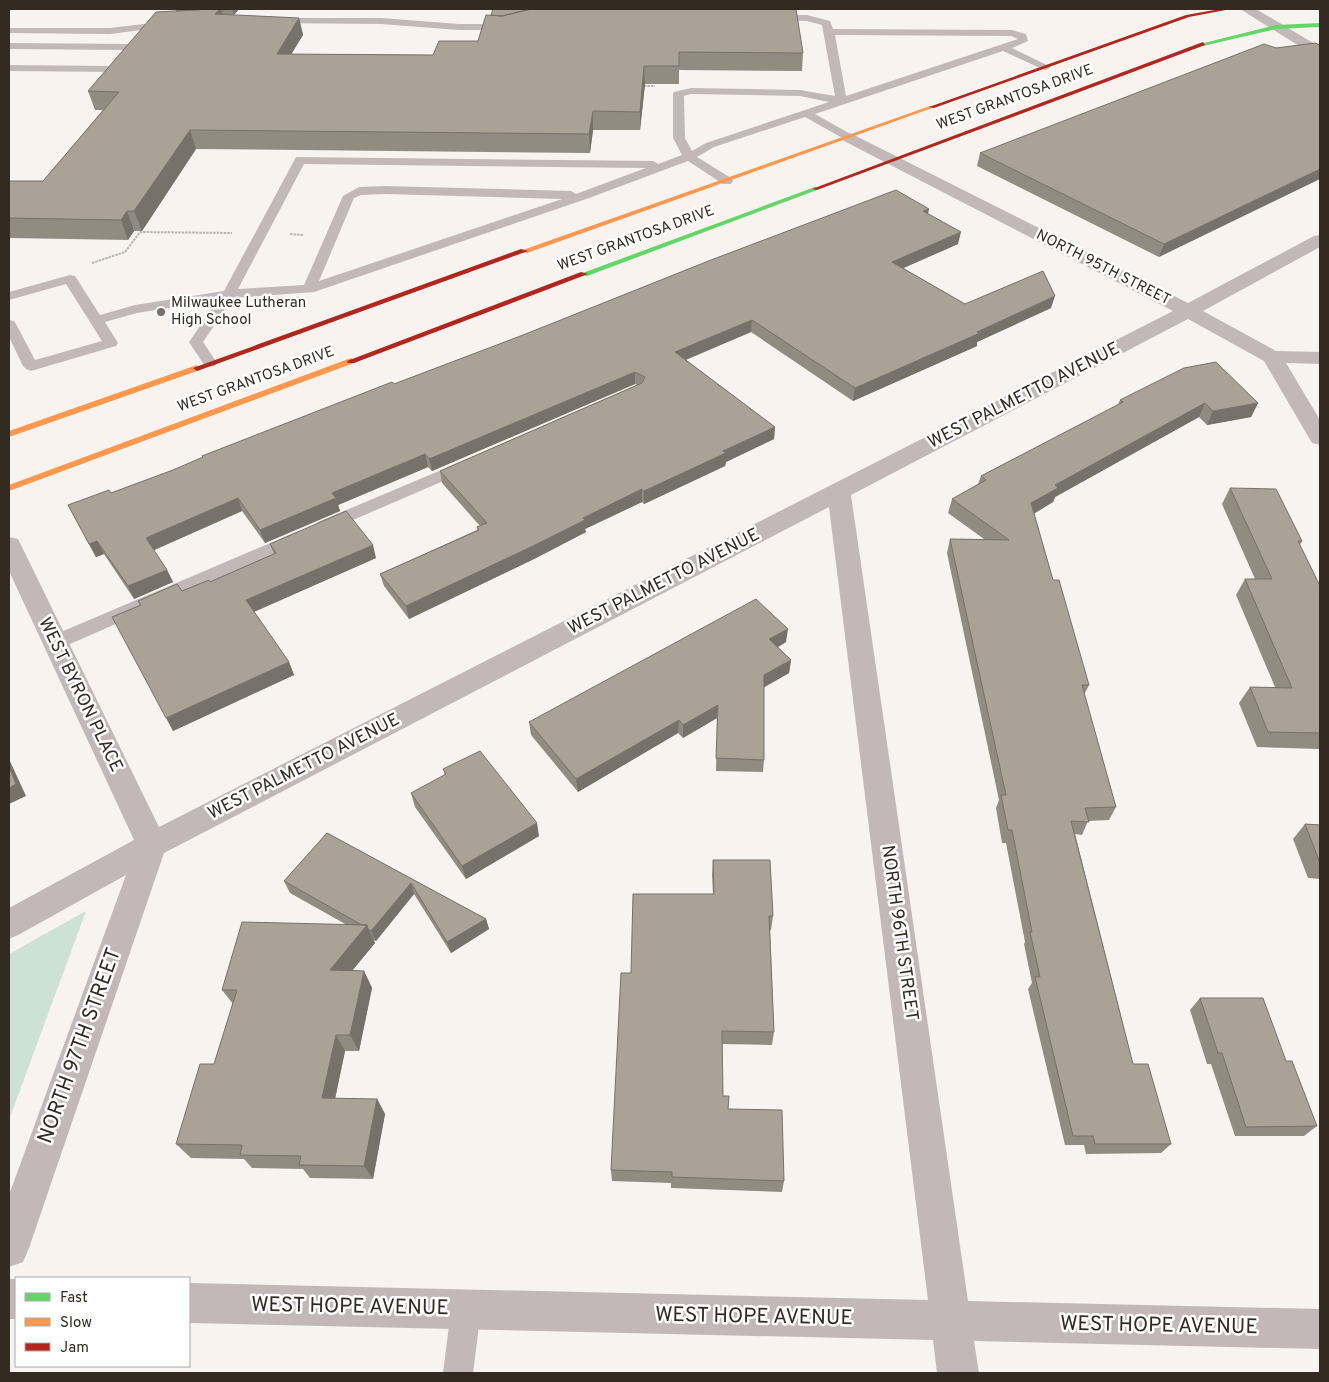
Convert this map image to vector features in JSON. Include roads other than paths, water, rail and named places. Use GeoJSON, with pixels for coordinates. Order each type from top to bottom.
{"type":"FeatureCollection","features":[{"type":"Feature","properties":{"kind":"street","name":"WEST GRANTOSA DRIVE"},"geometry":{"type":"LineString","coordinates":[[9,434],[850,138],[1188,16],[1228,9]]}},
{"type":"Feature","properties":{"kind":"street"},"geometry":{"type":"LineString","coordinates":[[1247,9],[1320,53]]}},
{"type":"Feature","properties":{"kind":"street","name":"WEST GRANTOSA DRIVE"},"geometry":{"type":"LineString","coordinates":[[9,488],[1214,40],[1276,27],[1320,25]]}},
{"type":"Feature","properties":{"kind":"street","name":"NORTH 95TH STREET"},"geometry":{"type":"LineString","coordinates":[[850,138],[1188,311],[1272,357]]}},
{"type":"Feature","properties":{"kind":"street","name":"WEST PALMETTO AVENUE"},"geometry":{"type":"LineString","coordinates":[[9,924],[152,845],[840,492],[1188,311],[1320,240]]}},
{"type":"Feature","properties":{"kind":"street"},"geometry":{"type":"LineString","coordinates":[[1272,357],[1320,358]]}},
{"type":"Feature","properties":{"kind":"street"},"geometry":{"type":"LineString","coordinates":[[1272,357],[1320,438]]}},
{"type":"Feature","properties":{"kind":"street","name":"NORTH 96TH STREET"},"geometry":{"type":"LineString","coordinates":[[840,492],[958,1373]]}},
{"type":"Feature","properties":{"kind":"street","name":"WEST BYRON PLACE"},"geometry":{"type":"LineString","coordinates":[[9,545],[54,643],[152,845]]}},
{"type":"Feature","properties":{"kind":"street","name":"NORTH 97TH STREET"},"geometry":{"type":"LineString","coordinates":[[9,1248],[152,845]]}},
{"type":"Feature","properties":{"kind":"street","name":"WEST HOPE AVENUE"},"geometry":{"type":"LineString","coordinates":[[190,1303],[1320,1329]]}},
{"type":"Feature","properties":{"kind":"lane"},"geometry":{"type":"LineString","coordinates":[[764,18],[807,18],[827,23],[841,101]]}},
{"type":"Feature","properties":{"kind":"lane"},"geometry":{"type":"LineString","coordinates":[[265,20],[381,21],[459,27],[503,28],[519,24]]}},
{"type":"Feature","properties":{"kind":"lane"},"geometry":{"type":"LineString","coordinates":[[10,32],[110,31],[175,23]]}},
{"type":"Feature","properties":{"kind":"lane"},"geometry":{"type":"LineString","coordinates":[[9,68],[117,69],[141,41],[158,25]]}},
{"type":"Feature","properties":{"kind":"lane"},"geometry":{"type":"LineString","coordinates":[[97,320],[135,310],[230,294],[309,289],[585,195],[689,157],[710,145],[1023,41],[1022,36],[1012,33],[829,32]]}},
{"type":"Feature","properties":{"kind":"lane"},"geometry":{"type":"LineString","coordinates":[[9,46],[141,41]]}},
{"type":"Feature","properties":{"kind":"lane"},"geometry":{"type":"LineString","coordinates":[[1004,48],[1046,67]]}},
{"type":"Feature","properties":{"kind":"lane"},"geometry":{"type":"LineString","coordinates":[[727,181],[689,157],[679,138],[678,94],[691,91],[800,93],[841,101]]}},
{"type":"Feature","properties":{"kind":"lane"},"geometry":{"type":"LineString","coordinates":[[808,114],[850,138]]}},
{"type":"Feature","properties":{"kind":"lane"},"geometry":{"type":"LineString","coordinates":[[210,364],[196,342],[230,294],[300,160],[666,165]]}},
{"type":"Feature","properties":{"kind":"lane"},"geometry":{"type":"LineString","coordinates":[[309,289],[349,196],[365,190],[585,195]]}},
{"type":"Feature","properties":{"kind":"lane"},"geometry":{"type":"LineString","coordinates":[[9,296],[70,279],[111,343],[31,366],[9,324]]}},
{"type":"Feature","properties":{"kind":"lane"},"geometry":{"type":"LineString","coordinates":[[54,643],[481,458]]}},
{"type":"Feature","properties":{"kind":"lane"},"geometry":{"type":"LineString","coordinates":[[458,1373],[466,1310]]}},
{"type":"Feature","properties":{"kind":"place","name":"Milwaukee Lutheran High School"},"geometry":{"type":"Point","coordinates":[161,312]}}]}
